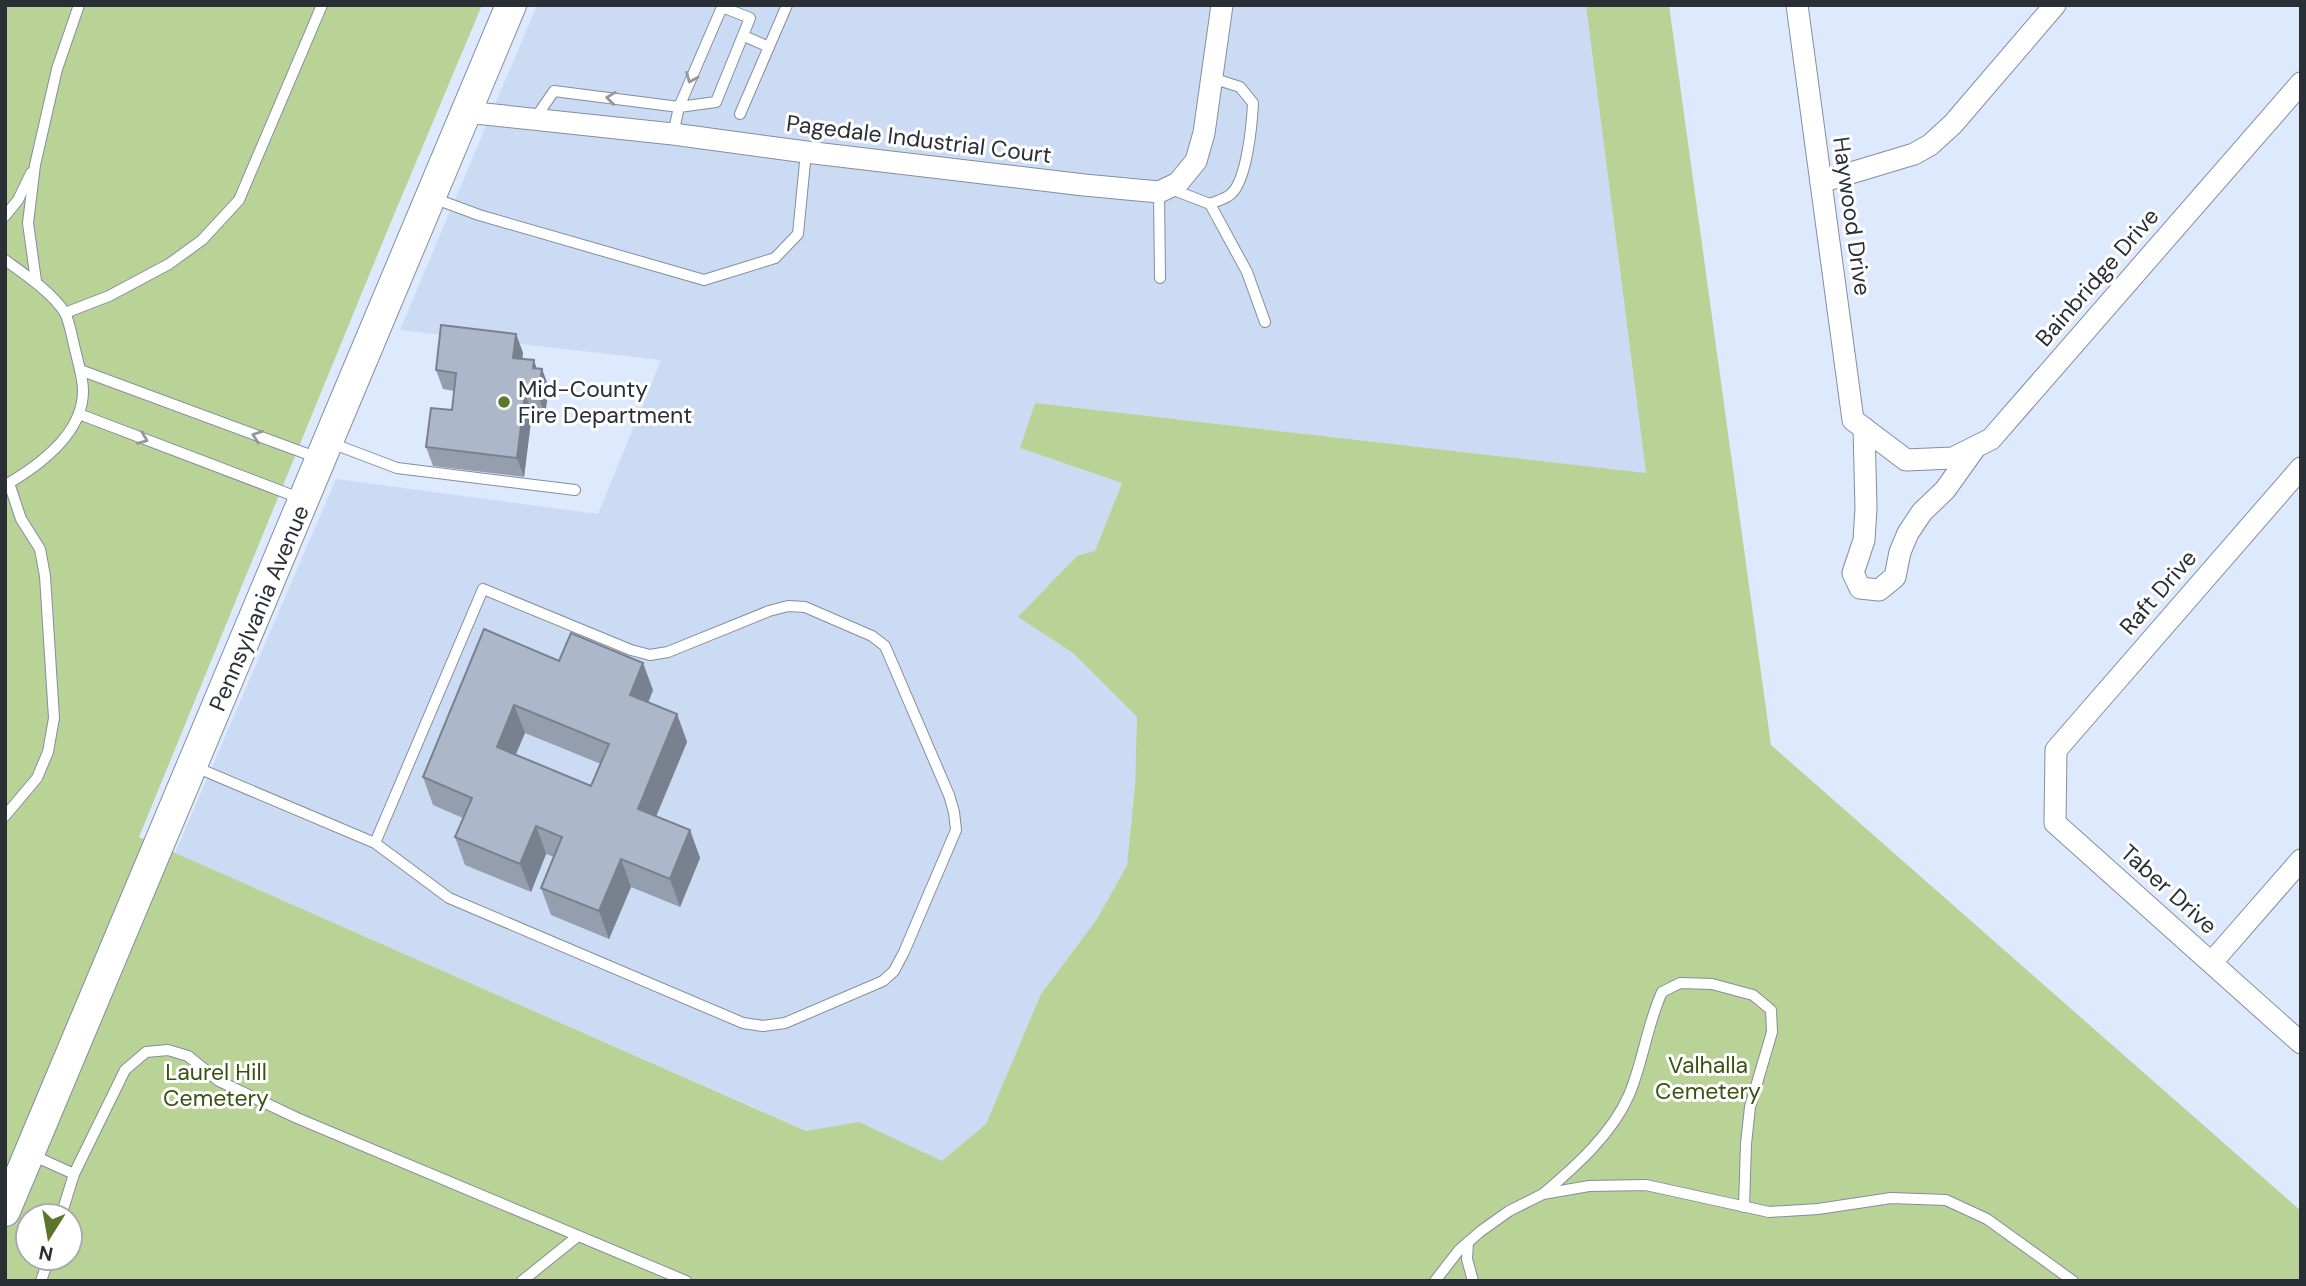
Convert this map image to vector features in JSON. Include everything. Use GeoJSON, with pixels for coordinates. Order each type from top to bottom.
{"type":"FeatureCollection","features":[{"type":"Feature","properties":{"kind":"street","name":"Pennsylvania Avenue"},"geometry":{"type":"LineString","coordinates":[[5,1211],[511,5]]}},
{"type":"Feature","properties":{"kind":"street"},"geometry":{"type":"LineString","coordinates":[[1164,190],[1178,183],[1196,161],[1204,133],[1222,5]]}},
{"type":"Feature","properties":{"kind":"street","name":"Haywood Drive"},"geometry":{"type":"LineString","coordinates":[[1797,5],[1853,419],[1906,460]]}},
{"type":"Feature","properties":{"kind":"street"},"geometry":{"type":"LineString","coordinates":[[1821,182],[1914,154],[1930,145],[1953,124],[2055,5]]}},
{"type":"Feature","properties":{"kind":"street","name":"Bainbridge Drive"},"geometry":{"type":"LineString","coordinates":[[1906,460],[1953,458],[1991,439],[2301,83]]}},
{"type":"Feature","properties":{"kind":"street","name":"Pagedale Industrial Court"},"geometry":{"type":"LineString","coordinates":[[466,112],[673,134],[1084,186],[1164,190]]}},
{"type":"Feature","properties":{"kind":"street","name":"Haywood Drive"},"geometry":{"type":"LineString","coordinates":[[1864,428],[1864,540],[1853,573],[1860,588],[1879,590],[1895,577],[1900,552],[1908,533],[1922,512],[1950,484],[1976,446]]}},
{"type":"Feature","properties":{"kind":"street","name":"Raft Drive"},"geometry":{"type":"LineString","coordinates":[[2056,750],[2301,468]]}},
{"type":"Feature","properties":{"kind":"street","name":"Taber Drive"},"geometry":{"type":"LineString","coordinates":[[2056,750],[2055,823],[2301,1044]]}},
{"type":"Feature","properties":{"kind":"street"},"geometry":{"type":"LineString","coordinates":[[2212,962],[2301,860]]}},
{"type":"Feature","properties":{"kind":"lane"},"geometry":{"type":"LineString","coordinates":[[36,281],[28,223],[35,165],[57,69],[79,5]]}},
{"type":"Feature","properties":{"kind":"lane"},"geometry":{"type":"LineString","coordinates":[[65,313],[109,296],[169,264],[202,240],[239,200],[322,5]]}},
{"type":"Feature","properties":{"kind":"lane"},"geometry":{"type":"LineString","coordinates":[[740,114],[787,5]]}},
{"type":"Feature","properties":{"kind":"lane"},"geometry":{"type":"LineString","coordinates":[[534,120],[554,91],[679,107],[716,102],[750,18],[722,6],[679,107],[673,134]]}},
{"type":"Feature","properties":{"kind":"lane"},"geometry":{"type":"LineString","coordinates":[[744,36],[769,47]]}},
{"type":"Feature","properties":{"kind":"lane"},"geometry":{"type":"LineString","coordinates":[[1160,278],[1164,190],[1210,204],[1231,194],[1242,174],[1253,103],[1240,87],[1212,78]]}},
{"type":"Feature","properties":{"kind":"lane"},"geometry":{"type":"LineString","coordinates":[[430,197],[479,215],[704,280],[775,258],[798,234],[806,152]]}},
{"type":"Feature","properties":{"kind":"lane"},"geometry":{"type":"LineString","coordinates":[[5,216],[18,200],[35,165]]}},
{"type":"Feature","properties":{"kind":"lane"},"geometry":{"type":"LineString","coordinates":[[1210,204],[1247,272],[1265,322]]}},
{"type":"Feature","properties":{"kind":"lane"},"geometry":{"type":"LineString","coordinates":[[5,260],[36,281],[65,313],[83,392],[79,414],[57,447],[30,470],[7,483],[21,519],[40,549],[46,576],[54,718],[48,752],[37,778],[5,816]]}},
{"type":"Feature","properties":{"kind":"lane"},"geometry":{"type":"LineString","coordinates":[[80,370],[325,451],[397,468],[575,490]]}},
{"type":"Feature","properties":{"kind":"lane"},"geometry":{"type":"LineString","coordinates":[[79,414],[304,500]]}},
{"type":"Feature","properties":{"kind":"lane"},"geometry":{"type":"LineString","coordinates":[[193,766],[375,844],[449,898],[743,1023],[763,1026],[785,1023],[871,987],[894,971],[956,830],[954,812],[944,782],[885,646],[872,636],[805,607],[788,606],[769,611],[668,653],[650,655],[631,650],[483,589],[375,844]]}},
{"type":"Feature","properties":{"kind":"lane"},"geometry":{"type":"LineString","coordinates":[[1435,1281],[1468,1242],[1509,1211],[1543,1194],[1569,1172],[1607,1130],[1628,1097],[1653,1012],[1662,992],[1680,984],[1712,984],[1753,995],[1771,1010],[1772,1032],[1750,1107],[1744,1207]]}},
{"type":"Feature","properties":{"kind":"lane"},"geometry":{"type":"LineString","coordinates":[[65,1202],[74,1174],[125,1070],[146,1052],[168,1050],[188,1056],[219,1081],[297,1118],[686,1281]]}},
{"type":"Feature","properties":{"kind":"lane"},"geometry":{"type":"LineString","coordinates":[[30,1154],[74,1174]]}},
{"type":"Feature","properties":{"kind":"lane"},"geometry":{"type":"LineString","coordinates":[[1543,1194],[1589,1186],[1646,1185],[1769,1212],[1818,1209],[1891,1198],[1946,1200],[1987,1219],[2073,1281]]}},
{"type":"Feature","properties":{"kind":"lane"},"geometry":{"type":"LineString","coordinates":[[522,1281],[578,1236]]}},
{"type":"Feature","properties":{"kind":"lane"},"geometry":{"type":"LineString","coordinates":[[1468,1242],[1467,1259],[1473,1281]]}},
{"type":"Feature","properties":{"kind":"shaded area"},"geometry":{"type":"Polygon","coordinates":[[[537,5],[1586,5],[1646,473],[1035,403],[1020,448],[1122,483],[1095,551],[1018,617],[1073,653],[1137,717],[1135,786],[1127,865],[1097,919],[1041,994],[986,1124],[942,1161],[859,1123],[807,1131],[175,853],[336,479],[598,514],[661,360],[400,330],[537,5]]]}},
{"type":"Feature","properties":{"kind":"green space"},"geometry":{"type":"Polygon","coordinates":[[[5,5],[482,5],[139,837],[806,1131],[859,1122],[942,1161],[986,1124],[1041,994],[1097,919],[1127,865],[1135,786],[1137,717],[1073,653],[1018,617],[1077,556],[1095,551],[1122,483],[1020,448],[1035,403],[1646,473],[1586,5],[1669,5],[1771,745],[2301,1211],[2301,1281],[5,1281],[5,5]]]}},
{"type":"Feature","properties":{"kind":"building","name":"Mid-County Fire Department"},"geometry":{"type":"Polygon","coordinates":[[[441,325],[516,334],[513,358],[534,360],[533,368],[542,369],[538,395],[525,394],[517,458],[426,447],[431,408],[452,410],[456,373],[436,370],[441,325]]]}},
{"type":"Feature","properties":{"kind":"building"},"geometry":{"type":"Polygon","coordinates":[[[484,629],[559,661],[571,633],[643,663],[630,695],[677,714],[638,809],[690,830],[670,879],[621,859],[599,911],[541,888],[562,837],[536,826],[520,864],[455,837],[472,798],[423,777],[484,629]],[[514,705],[497,747],[591,786],[609,744],[514,705]]]}},
{"type":"Feature","properties":{"kind":"place","name":"Mid-County Fire Department"},"geometry":{"type":"Point","coordinates":[504,402]}},
{"type":"Feature","properties":{"kind":"park label","name":"Valhalla Cemetery"},"geometry":{"type":"Point","coordinates":[1708,1078]}},
{"type":"Feature","properties":{"kind":"park label","name":"Laurel Hill Cemetery"},"geometry":{"type":"Point","coordinates":[216,1085]}}]}
